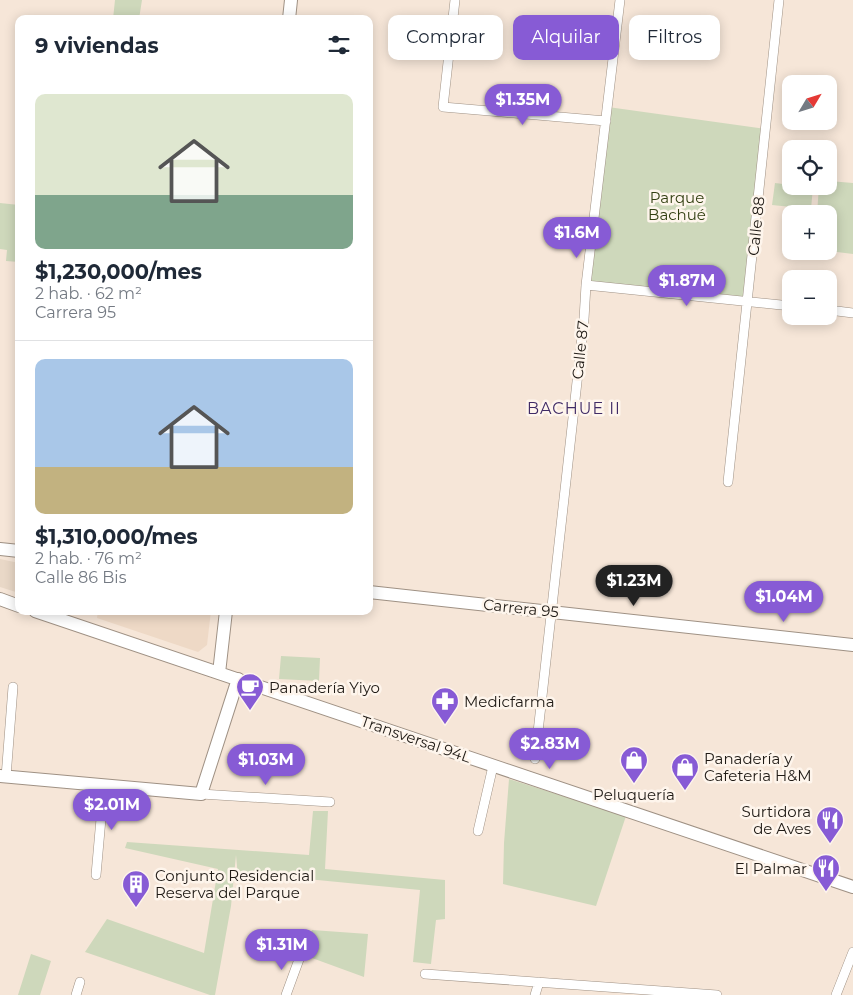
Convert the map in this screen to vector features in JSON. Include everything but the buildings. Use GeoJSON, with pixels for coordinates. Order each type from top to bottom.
{"type":"FeatureCollection","features":[{"type":"Feature","properties":{"kind":"street"},"geometry":{"type":"LineString","coordinates":[[289,15],[291,0]]}},
{"type":"Feature","properties":{"kind":"street"},"geometry":{"type":"LineString","coordinates":[[455,0],[443,107],[606,121]]}},
{"type":"Feature","properties":{"kind":"street","name":"Calle 87"},"geometry":{"type":"LineString","coordinates":[[535,759],[584,319],[586,285],[620,0]]}},
{"type":"Feature","properties":{"kind":"street","name":"Calle 88"},"geometry":{"type":"LineString","coordinates":[[728,482],[780,0]]}},
{"type":"Feature","properties":{"kind":"street"},"geometry":{"type":"LineString","coordinates":[[586,285],[782,305]]}},
{"type":"Feature","properties":{"kind":"street"},"geometry":{"type":"LineString","coordinates":[[837,311],[853,313]]}},
{"type":"Feature","properties":{"kind":"street"},"geometry":{"type":"LineString","coordinates":[[0,549],[15,551]]}},
{"type":"Feature","properties":{"kind":"street","name":"Carrera 95"},"geometry":{"type":"LineString","coordinates":[[373,592],[853,644]]}},
{"type":"Feature","properties":{"kind":"street"},"geometry":{"type":"LineString","coordinates":[[0,599],[15,605]]}},
{"type":"Feature","properties":{"kind":"street","name":"Transversal 94L"},"geometry":{"type":"LineString","coordinates":[[47,615],[853,887]]}},
{"type":"Feature","properties":{"kind":"street"},"geometry":{"type":"LineString","coordinates":[[219,673],[226,615]]}},
{"type":"Feature","properties":{"kind":"street"},"geometry":{"type":"LineString","coordinates":[[201,794],[238,679]]}},
{"type":"Feature","properties":{"kind":"street"},"geometry":{"type":"LineString","coordinates":[[13,687],[3,777],[201,794],[330,802]]}},
{"type":"Feature","properties":{"kind":"street"},"geometry":{"type":"LineString","coordinates":[[478,832],[493,766]]}},
{"type":"Feature","properties":{"kind":"street"},"geometry":{"type":"LineString","coordinates":[[96,875],[104,786]]}},
{"type":"Feature","properties":{"kind":"street"},"geometry":{"type":"LineString","coordinates":[[836,995],[853,952]]}},
{"type":"Feature","properties":{"kind":"street"},"geometry":{"type":"LineString","coordinates":[[286,995],[301,954]]}},
{"type":"Feature","properties":{"kind":"street"},"geometry":{"type":"LineString","coordinates":[[425,974],[717,995]]}},
{"type":"Feature","properties":{"kind":"street"},"geometry":{"type":"LineString","coordinates":[[76,995],[80,982]]}},
{"type":"Feature","properties":{"kind":"street"},"geometry":{"type":"LineString","coordinates":[[535,995],[539,982]]}},
{"type":"Feature","properties":{"kind":"shaded area"},"geometry":{"type":"Polygon","coordinates":[[[0,559],[15,562],[15,592],[0,587],[0,559]]]}},
{"type":"Feature","properties":{"kind":"shaded area"},"geometry":{"type":"Polygon","coordinates":[[[97,615],[211,615],[207,645],[198,652],[97,618],[97,615]]]}},
{"type":"Feature","properties":{"kind":"green space"},"geometry":{"type":"Polygon","coordinates":[[[115,0],[142,0],[140,15],[113,15],[115,0]]]}},
{"type":"Feature","properties":{"kind":"green space","name":"Parque Bachué"},"geometry":{"type":"Polygon","coordinates":[[[608,107],[766,129],[747,302],[588,283],[608,107]]]}},
{"type":"Feature","properties":{"kind":"green space"},"geometry":{"type":"Polygon","coordinates":[[[837,182],[853,183],[853,254],[837,252],[837,205],[818,205],[818,195],[837,195],[837,182]]]}},
{"type":"Feature","properties":{"kind":"green space"},"geometry":{"type":"Polygon","coordinates":[[[775,183],[782,184],[782,195],[812,195],[811,205],[772,205],[775,183]]]}},
{"type":"Feature","properties":{"kind":"green space"},"geometry":{"type":"Polygon","coordinates":[[[0,203],[15,205],[15,262],[6,261],[7,250],[0,249],[0,203]]]}},
{"type":"Feature","properties":{"kind":"green space"},"geometry":{"type":"Polygon","coordinates":[[[281,656],[320,658],[319,681],[279,679],[281,656]]]}},
{"type":"Feature","properties":{"kind":"green space"},"geometry":{"type":"Polygon","coordinates":[[[509,779],[626,816],[596,906],[503,884],[509,779]]]}},
{"type":"Feature","properties":{"kind":"green space"},"geometry":{"type":"Polygon","coordinates":[[[313,811],[328,811],[325,869],[445,880],[445,919],[436,920],[431,964],[413,962],[420,890],[307,879],[238,877],[236,855],[231,906],[215,995],[210,995],[85,952],[107,919],[204,953],[218,869],[125,848],[127,842],[309,855],[313,811]]]}},
{"type":"Feature","properties":{"kind":"green space"},"geometry":{"type":"Polygon","coordinates":[[[312,930],[368,934],[364,977],[301,954],[312,930]]]}},
{"type":"Feature","properties":{"kind":"green space"},"geometry":{"type":"Polygon","coordinates":[[[31,954],[51,961],[40,995],[18,995],[31,954]]]}},
{"type":"Feature","properties":{"kind":"place","name":"Panadería Yiyo"},"geometry":{"type":"Point","coordinates":[250,711]}},
{"type":"Feature","properties":{"kind":"place","name":"Medicfarma"},"geometry":{"type":"Point","coordinates":[445,725]}},
{"type":"Feature","properties":{"kind":"place","name":"Peluquería"},"geometry":{"type":"Point","coordinates":[634,784]}},
{"type":"Feature","properties":{"kind":"place","name":"Panadería y Cafeteria H&M"},"geometry":{"type":"Point","coordinates":[685,791]}},
{"type":"Feature","properties":{"kind":"place","name":"Surtidora de Aves"},"geometry":{"type":"Point","coordinates":[830,844]}},
{"type":"Feature","properties":{"kind":"place","name":"El Palmar"},"geometry":{"type":"Point","coordinates":[826,892]}},
{"type":"Feature","properties":{"kind":"place","name":"Conjunto Residencial Reserva del Parque"},"geometry":{"type":"Point","coordinates":[136,908]}},
{"type":"Feature","properties":{"kind":"district","name":"BACHUE II"},"geometry":{"type":"Point","coordinates":[574,408]}}]}
